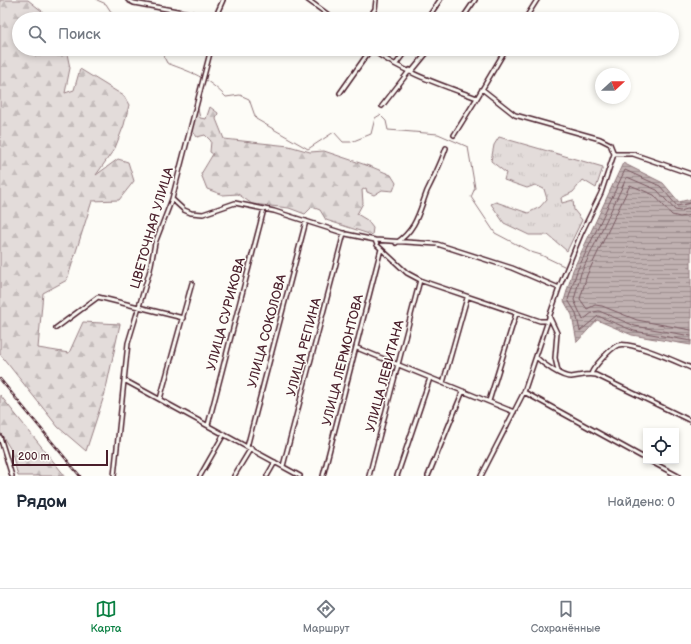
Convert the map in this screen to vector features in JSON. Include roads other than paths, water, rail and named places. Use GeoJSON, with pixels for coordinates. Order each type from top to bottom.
{"type":"FeatureCollection","features":[{"type":"Feature","properties":{"kind":"street"},"geometry":{"type":"LineString","coordinates":[[128,0],[134,3],[183,12]]}},
{"type":"Feature","properties":{"kind":"street"},"geometry":{"type":"LineString","coordinates":[[218,12],[223,0]]}},
{"type":"Feature","properties":{"kind":"street"},"geometry":{"type":"LineString","coordinates":[[308,0],[324,12]]}},
{"type":"Feature","properties":{"kind":"street"},"geometry":{"type":"LineString","coordinates":[[373,12],[375,9],[376,0]]}},
{"type":"Feature","properties":{"kind":"street"},"geometry":{"type":"LineString","coordinates":[[432,12],[440,0]]}},
{"type":"Feature","properties":{"kind":"street"},"geometry":{"type":"LineString","coordinates":[[467,12],[475,0]]}},
{"type":"Feature","properties":{"kind":"street"},"geometry":{"type":"LineString","coordinates":[[529,12],[537,0]]}},
{"type":"Feature","properties":{"kind":"street","name":"ЦВЕТОЧНАЯ УЛИЦА"},"geometry":{"type":"LineString","coordinates":[[114,476],[128,343],[150,270],[155,243],[172,198],[209,56]]}},
{"type":"Feature","properties":{"kind":"street"},"geometry":{"type":"LineString","coordinates":[[340,93],[366,56]]}},
{"type":"Feature","properties":{"kind":"street"},"geometry":{"type":"LineString","coordinates":[[383,56],[440,85],[477,98]]}},
{"type":"Feature","properties":{"kind":"street"},"geometry":{"type":"LineString","coordinates":[[396,64],[402,56]]}},
{"type":"Feature","properties":{"kind":"street"},"geometry":{"type":"LineString","coordinates":[[382,106],[424,56]]}},
{"type":"Feature","properties":{"kind":"street"},"geometry":{"type":"LineString","coordinates":[[454,135],[502,56]]}},
{"type":"Feature","properties":{"kind":"street"},"geometry":{"type":"LineString","coordinates":[[481,476],[524,392],[558,288],[581,234],[601,193],[614,154],[610,144],[600,139],[514,115],[482,89]]}},
{"type":"Feature","properties":{"kind":"street"},"geometry":{"type":"LineString","coordinates":[[396,243],[407,236],[421,210],[427,191],[446,148]]}},
{"type":"Feature","properties":{"kind":"street"},"geometry":{"type":"LineString","coordinates":[[614,154],[633,154],[691,174]]}},
{"type":"Feature","properties":{"kind":"street"},"geometry":{"type":"LineString","coordinates":[[172,198],[184,210],[191,213],[203,214],[234,203],[264,209],[344,233],[375,240],[396,243],[437,244],[512,268],[558,288]]}},
{"type":"Feature","properties":{"kind":"street","name":"УЛИЦА СУРИКОВА"},"geometry":{"type":"LineString","coordinates":[[208,425],[264,209]]}},
{"type":"Feature","properties":{"kind":"street","name":"УЛИЦА СОКОЛОВА"},"geometry":{"type":"LineString","coordinates":[[234,476],[249,447],[306,221]]}},
{"type":"Feature","properties":{"kind":"street","name":"УЛИЦА РЕПИНА"},"geometry":{"type":"LineString","coordinates":[[283,466],[344,233]]}},
{"type":"Feature","properties":{"kind":"street"},"geometry":{"type":"LineString","coordinates":[[375,240],[381,249],[407,273],[420,280],[467,298],[516,314],[540,321],[547,321]]}},
{"type":"Feature","properties":{"kind":"street","name":"УЛИЦА ЛЕРМОНТОВА"},"geometry":{"type":"LineString","coordinates":[[323,476],[381,249]]}},
{"type":"Feature","properties":{"kind":"street","name":"УЛИЦА ЛЕВИТАНА"},"geometry":{"type":"LineString","coordinates":[[369,476],[420,280]]}},
{"type":"Feature","properties":{"kind":"street"},"geometry":{"type":"LineString","coordinates":[[160,399],[192,283]]}},
{"type":"Feature","properties":{"kind":"street"},"geometry":{"type":"LineString","coordinates":[[56,328],[98,297],[183,318]]}},
{"type":"Feature","properties":{"kind":"street"},"geometry":{"type":"LineString","coordinates":[[443,383],[467,298]]}},
{"type":"Feature","properties":{"kind":"street"},"geometry":{"type":"LineString","coordinates":[[489,402],[516,314]]}},
{"type":"Feature","properties":{"kind":"street"},"geometry":{"type":"LineString","coordinates":[[548,316],[557,332],[555,358],[558,372]]}},
{"type":"Feature","properties":{"kind":"street"},"geometry":{"type":"LineString","coordinates":[[591,374],[617,345],[627,344],[691,368]]}},
{"type":"Feature","properties":{"kind":"street"},"geometry":{"type":"LineString","coordinates":[[356,348],[514,412]]}},
{"type":"Feature","properties":{"kind":"street"},"geometry":{"type":"LineString","coordinates":[[536,357],[558,372],[567,376],[591,374],[691,421]]}},
{"type":"Feature","properties":{"kind":"street"},"geometry":{"type":"LineString","coordinates":[[397,476],[430,378]]}},
{"type":"Feature","properties":{"kind":"street"},"geometry":{"type":"LineString","coordinates":[[124,380],[300,476]]}},
{"type":"Feature","properties":{"kind":"street"},"geometry":{"type":"LineString","coordinates":[[428,476],[463,391]]}},
{"type":"Feature","properties":{"kind":"street"},"geometry":{"type":"LineString","coordinates":[[524,392],[643,457]]}},
{"type":"Feature","properties":{"kind":"street"},"geometry":{"type":"LineString","coordinates":[[200,476],[224,434]]}},
{"type":"Feature","properties":{"kind":"street"},"geometry":{"type":"LineString","coordinates":[[0,437],[12,476]]}},
{"type":"Feature","properties":{"kind":"street"},"geometry":{"type":"LineString","coordinates":[[267,476],[275,462]]}},
{"type":"Feature","properties":{"kind":"street"},"geometry":{"type":"LineString","coordinates":[[656,464],[678,476]]}},
{"type":"Feature","properties":{"kind":"water"},"geometry":{"type":"Polygon","coordinates":[[[623,163],[663,183],[679,202],[691,199],[691,345],[632,335],[597,320],[577,342],[572,315],[564,301],[573,270],[623,163]]]}},
{"type":"Feature","properties":{"kind":"waterway"},"geometry":{"type":"LineString","coordinates":[[97,0],[106,4],[111,12]]}},
{"type":"Feature","properties":{"kind":"waterway"},"geometry":{"type":"LineString","coordinates":[[164,56],[167,63],[192,73],[212,84],[226,97],[240,95],[249,99],[256,119],[308,149],[334,132],[343,142],[351,142],[371,134],[375,118],[380,115],[386,121],[388,130],[438,134],[468,147],[475,188],[471,197],[495,233],[531,252],[564,266]]}},
{"type":"Feature","properties":{"kind":"railway"},"geometry":{"type":"LineString","coordinates":[[0,379],[80,476]]}}]}
